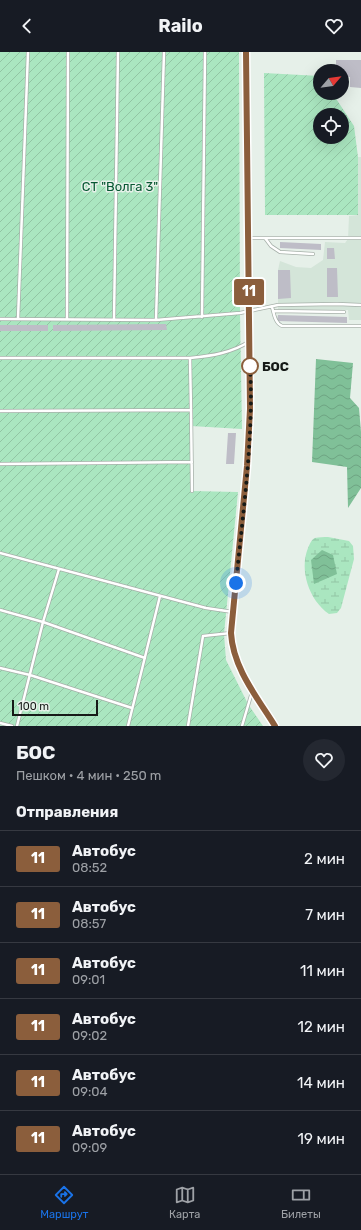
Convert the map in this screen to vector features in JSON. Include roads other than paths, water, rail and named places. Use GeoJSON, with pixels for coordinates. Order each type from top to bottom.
{"type":"FeatureCollection","features":[{"type":"Feature","properties":{"kind":"street"},"geometry":{"type":"LineString","coordinates":[[246,52],[250,409],[247,466],[231,633],[235,658],[253,691],[275,726]]}},
{"type":"Feature","properties":{"kind":"lane"},"geometry":{"type":"LineString","coordinates":[[18,318],[28,52]]}},
{"type":"Feature","properties":{"kind":"lane"},"geometry":{"type":"LineString","coordinates":[[67,319],[68,52]]}},
{"type":"Feature","properties":{"kind":"lane"},"geometry":{"type":"LineString","coordinates":[[114,320],[118,52]]}},
{"type":"Feature","properties":{"kind":"lane"},"geometry":{"type":"LineString","coordinates":[[156,320],[164,52]]}},
{"type":"Feature","properties":{"kind":"lane"},"geometry":{"type":"LineString","coordinates":[[202,317],[205,52]]}},
{"type":"Feature","properties":{"kind":"lane"},"geometry":{"type":"LineString","coordinates":[[248,238],[361,238]]}},
{"type":"Feature","properties":{"kind":"lane"},"geometry":{"type":"LineString","coordinates":[[265,238],[271,246],[280,252],[313,254]]}},
{"type":"Feature","properties":{"kind":"lane"},"geometry":{"type":"LineString","coordinates":[[0,319],[156,320],[202,317],[249,311],[278,305],[361,305]]}},
{"type":"Feature","properties":{"kind":"lane"},"geometry":{"type":"LineString","coordinates":[[272,307],[276,321],[282,326],[361,326]]}},
{"type":"Feature","properties":{"kind":"lane"},"geometry":{"type":"LineString","coordinates":[[273,311],[344,312]]}},
{"type":"Feature","properties":{"kind":"lane"},"geometry":{"type":"LineString","coordinates":[[0,358],[190,358],[215,356],[242,346],[250,340]]}},
{"type":"Feature","properties":{"kind":"lane"},"geometry":{"type":"LineString","coordinates":[[190,358],[192,490]]}},
{"type":"Feature","properties":{"kind":"lane"},"geometry":{"type":"LineString","coordinates":[[0,411],[191,410]]}},
{"type":"Feature","properties":{"kind":"lane"},"geometry":{"type":"LineString","coordinates":[[0,464],[192,462]]}},
{"type":"Feature","properties":{"kind":"lane"},"geometry":{"type":"LineString","coordinates":[[0,553],[206,608],[233,612]]}},
{"type":"Feature","properties":{"kind":"lane"},"geometry":{"type":"LineString","coordinates":[[17,726],[43,622],[59,569]]}},
{"type":"Feature","properties":{"kind":"lane"},"geometry":{"type":"LineString","coordinates":[[128,726],[160,596]]}},
{"type":"Feature","properties":{"kind":"lane"},"geometry":{"type":"LineString","coordinates":[[0,610],[43,622],[145,658]]}},
{"type":"Feature","properties":{"kind":"lane"},"geometry":{"type":"LineString","coordinates":[[188,726],[203,636],[231,633]]}},
{"type":"Feature","properties":{"kind":"lane"},"geometry":{"type":"LineString","coordinates":[[0,668],[30,675],[132,708]]}},
{"type":"Feature","properties":{"kind":"lane"},"geometry":{"type":"LineString","coordinates":[[242,726],[253,691]]}},
{"type":"Feature","properties":{"kind":"lane"},"geometry":{"type":"LineString","coordinates":[[0,723],[12,726]]}},
{"type":"Feature","properties":{"kind":"water"},"geometry":{"type":"Polygon","coordinates":[[[316,359],[353,363],[350,398],[359,408],[361,432],[361,488],[348,508],[347,467],[312,462],[316,359]]]}},
{"type":"Feature","properties":{"kind":"water"},"geometry":{"type":"Polygon","coordinates":[[[322,550],[333,555],[337,574],[314,584],[311,560],[322,550]]]}},
{"type":"Feature","properties":{"kind":"place","name":"БОС"},"geometry":{"type":"Point","coordinates":[250,366]}},
{"type":"Feature","properties":{"kind":"park label","name":"СТ \"Волга 3\""},"geometry":{"type":"Point","coordinates":[120,186]}}]}
